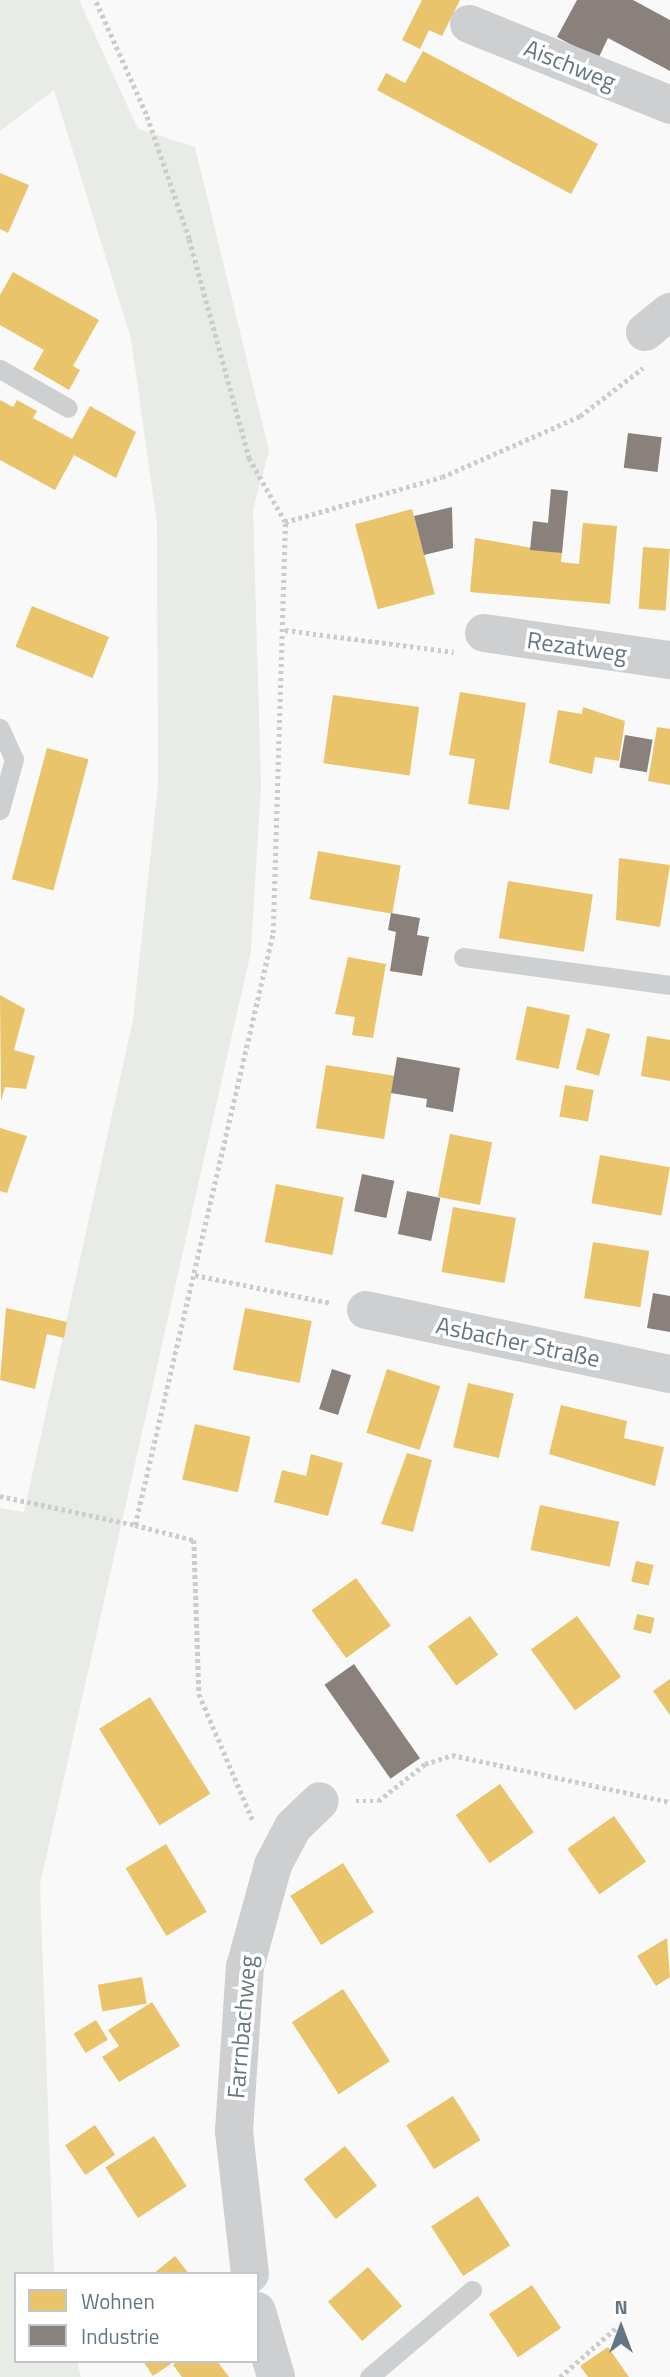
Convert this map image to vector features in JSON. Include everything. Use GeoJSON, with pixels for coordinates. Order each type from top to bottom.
{"type":"FeatureCollection","features":[{"type":"Feature","properties":{"kind":"street","name":"Aischweg"},"geometry":{"type":"LineString","coordinates":[[470,24],[670,105]]}},
{"type":"Feature","properties":{"kind":"street","name":"Rezatweg"},"geometry":{"type":"LineString","coordinates":[[484,633],[670,660]]}},
{"type":"Feature","properties":{"kind":"street","name":"Asbacher Straße"},"geometry":{"type":"LineString","coordinates":[[366,1310],[670,1374]]}},
{"type":"Feature","properties":{"kind":"street","name":"Farrnbachweg"},"geometry":{"type":"LineString","coordinates":[[250,2272],[234,2080],[245,1967],[272,1865],[293,1827],[320,1801]]}},
{"type":"Feature","properties":{"kind":"street"},"geometry":{"type":"LineString","coordinates":[[259,2318],[276,2377]]}},
{"type":"Feature","properties":{"kind":"lane"},"geometry":{"type":"LineString","coordinates":[[0,369],[68,408]]}},
{"type":"Feature","properties":{"kind":"lane"},"geometry":{"type":"LineString","coordinates":[[0,727],[14,759],[0,810]]}},
{"type":"Feature","properties":{"kind":"lane"},"geometry":{"type":"LineString","coordinates":[[463,957],[670,985]]}},
{"type":"Feature","properties":{"kind":"lane"},"geometry":{"type":"LineString","coordinates":[[369,2377],[472,2290]]}},
{"type":"Feature","properties":{"kind":"path"},"geometry":{"type":"LineString","coordinates":[[95,0],[146,114],[189,239],[249,459],[285,522],[285,630],[273,933],[135,1525]]}},
{"type":"Feature","properties":{"kind":"path"},"geometry":{"type":"LineString","coordinates":[[285,522],[442,477],[580,416],[643,374],[657,322]]}},
{"type":"Feature","properties":{"kind":"path"},"geometry":{"type":"LineString","coordinates":[[285,630],[450,654],[484,633]]}},
{"type":"Feature","properties":{"kind":"path"},"geometry":{"type":"LineString","coordinates":[[195,1275],[366,1310]]}},
{"type":"Feature","properties":{"kind":"path"},"geometry":{"type":"LineString","coordinates":[[0,1496],[194,1540],[198,1694],[272,1865]]}},
{"type":"Feature","properties":{"kind":"path"},"geometry":{"type":"LineString","coordinates":[[320,1801],[378,1801],[425,1764],[452,1755],[670,1802]]}},
{"type":"Feature","properties":{"kind":"path"},"geometry":{"type":"LineString","coordinates":[[560,2377],[618,2326]]}},
{"type":"Feature","properties":{"kind":"shaded area"},"geometry":{"type":"Polygon","coordinates":[[[0,0],[79,0],[138,129],[195,147],[269,451],[253,509],[261,784],[251,951],[40,1884],[54,2272],[14,2272],[14,2363],[78,2363],[81,2377],[0,2377],[0,1508],[24,1512],[133,1020],[158,784],[157,523],[131,339],[54,90],[0,131],[0,0]]]}},
{"type":"Feature","properties":{"kind":"building: Wohnen"},"geometry":{"type":"Polygon","coordinates":[[[422,0],[460,0],[442,36],[429,30],[420,49],[402,40],[422,0]]]}},
{"type":"Feature","properties":{"kind":"building: Wohnen"},"geometry":{"type":"Polygon","coordinates":[[[423,51],[598,144],[571,194],[377,90],[386,73],[405,83],[423,51]]]}},
{"type":"Feature","properties":{"kind":"building: Wohnen"},"geometry":{"type":"Polygon","coordinates":[[[0,173],[29,185],[8,233],[0,229],[0,173]]]}},
{"type":"Feature","properties":{"kind":"building: Wohnen"},"geometry":{"type":"Polygon","coordinates":[[[13,272],[99,320],[73,366],[80,370],[69,390],[33,369],[44,350],[0,325],[0,295],[13,272]]]}},
{"type":"Feature","properties":{"kind":"building: Wohnen"},"geometry":{"type":"Polygon","coordinates":[[[0,400],[13,407],[17,400],[37,411],[33,418],[72,439],[90,406],[136,432],[116,478],[74,455],[55,490],[0,460],[0,400]]]}},
{"type":"Feature","properties":{"kind":"building: Wohnen"},"geometry":{"type":"Polygon","coordinates":[[[412,509],[435,594],[378,609],[355,524],[412,509]]]}},
{"type":"Feature","properties":{"kind":"building: Wohnen"},"geometry":{"type":"Polygon","coordinates":[[[583,523],[617,526],[610,604],[470,592],[475,538],[562,553],[561,562],[579,564],[583,523]]]}},
{"type":"Feature","properties":{"kind":"building: Wohnen"},"geometry":{"type":"Polygon","coordinates":[[[643,547],[670,549],[666,611],[639,609],[643,547]]]}},
{"type":"Feature","properties":{"kind":"building: Wohnen"},"geometry":{"type":"Polygon","coordinates":[[[32,606],[109,637],[92,678],[16,647],[32,606]]]}},
{"type":"Feature","properties":{"kind":"building: Wohnen"},"geometry":{"type":"Polygon","coordinates":[[[460,692],[526,703],[509,810],[468,804],[475,759],[449,755],[460,692]]]}},
{"type":"Feature","properties":{"kind":"building: Wohnen"},"geometry":{"type":"Polygon","coordinates":[[[333,695],[419,707],[410,775],[323,763],[333,695]]]}},
{"type":"Feature","properties":{"kind":"building: Wohnen"},"geometry":{"type":"Polygon","coordinates":[[[583,707],[625,721],[619,761],[595,757],[592,774],[549,763],[558,710],[582,714],[583,707]]]}},
{"type":"Feature","properties":{"kind":"building: Wohnen"},"geometry":{"type":"Polygon","coordinates":[[[657,727],[670,729],[670,785],[648,781],[657,727]]]}},
{"type":"Feature","properties":{"kind":"building: Wohnen"},"geometry":{"type":"Polygon","coordinates":[[[47,748],[89,759],[53,890],[12,879],[47,748]]]}},
{"type":"Feature","properties":{"kind":"building: Wohnen"},"geometry":{"type":"Polygon","coordinates":[[[318,851],[401,866],[392,914],[309,899],[318,851]]]}},
{"type":"Feature","properties":{"kind":"building: Wohnen"},"geometry":{"type":"Polygon","coordinates":[[[619,858],[670,865],[660,927],[616,920],[619,858]]]}},
{"type":"Feature","properties":{"kind":"building: Wohnen"},"geometry":{"type":"Polygon","coordinates":[[[508,881],[593,894],[584,952],[499,938],[508,881]]]}},
{"type":"Feature","properties":{"kind":"building: Wohnen"},"geometry":{"type":"Polygon","coordinates":[[[348,957],[386,964],[373,1038],[352,1035],[355,1017],[335,1014],[348,957]]]}},
{"type":"Feature","properties":{"kind":"building: Wohnen"},"geometry":{"type":"Polygon","coordinates":[[[0,995],[25,1009],[14,1050],[35,1056],[26,1089],[5,1087],[1,1101],[0,995]]]}},
{"type":"Feature","properties":{"kind":"building: Wohnen"},"geometry":{"type":"Polygon","coordinates":[[[527,1006],[570,1015],[559,1069],[516,1060],[527,1006]]]}},
{"type":"Feature","properties":{"kind":"building: Wohnen"},"geometry":{"type":"Polygon","coordinates":[[[587,1028],[610,1034],[599,1076],[576,1070],[587,1028]]]}},
{"type":"Feature","properties":{"kind":"building: Wohnen"},"geometry":{"type":"Polygon","coordinates":[[[647,1036],[670,1040],[670,1081],[641,1076],[647,1036]]]}},
{"type":"Feature","properties":{"kind":"building: Wohnen"},"geometry":{"type":"Polygon","coordinates":[[[326,1065],[394,1076],[384,1139],[316,1128],[326,1065]]]}},
{"type":"Feature","properties":{"kind":"building: Wohnen"},"geometry":{"type":"Polygon","coordinates":[[[565,1085],[594,1090],[588,1122],[559,1117],[565,1085]]]}},
{"type":"Feature","properties":{"kind":"building: Wohnen"},"geometry":{"type":"Polygon","coordinates":[[[0,1128],[27,1136],[7,1193],[0,1191],[0,1128]]]}},
{"type":"Feature","properties":{"kind":"building: Wohnen"},"geometry":{"type":"Polygon","coordinates":[[[450,1134],[492,1142],[480,1205],[438,1197],[450,1134]]]}},
{"type":"Feature","properties":{"kind":"building: Wohnen"},"geometry":{"type":"Polygon","coordinates":[[[600,1155],[670,1167],[661,1216],[591,1203],[600,1155]]]}},
{"type":"Feature","properties":{"kind":"building: Wohnen"},"geometry":{"type":"Polygon","coordinates":[[[276,1184],[344,1197],[332,1255],[265,1242],[276,1184]]]}},
{"type":"Feature","properties":{"kind":"building: Wohnen"},"geometry":{"type":"Polygon","coordinates":[[[453,1207],[516,1218],[505,1283],[442,1272],[453,1207]]]}},
{"type":"Feature","properties":{"kind":"building: Wohnen"},"geometry":{"type":"Polygon","coordinates":[[[593,1242],[649,1251],[640,1307],[584,1298],[593,1242]]]}},
{"type":"Feature","properties":{"kind":"building: Wohnen"},"geometry":{"type":"Polygon","coordinates":[[[6,1308],[67,1322],[64,1338],[47,1334],[35,1389],[0,1380],[6,1308]]]}},
{"type":"Feature","properties":{"kind":"building: Wohnen"},"geometry":{"type":"Polygon","coordinates":[[[245,1308],[312,1321],[300,1383],[233,1370],[245,1308]]]}},
{"type":"Feature","properties":{"kind":"building: Wohnen"},"geometry":{"type":"Polygon","coordinates":[[[387,1369],[440,1386],[420,1450],[366,1433],[387,1369]]]}},
{"type":"Feature","properties":{"kind":"building: Wohnen"},"geometry":{"type":"Polygon","coordinates":[[[468,1383],[514,1394],[499,1458],[453,1447],[468,1383]]]}},
{"type":"Feature","properties":{"kind":"building: Wohnen"},"geometry":{"type":"Polygon","coordinates":[[[561,1405],[627,1421],[624,1438],[664,1447],[655,1486],[549,1454],[561,1405]]]}},
{"type":"Feature","properties":{"kind":"building: Wohnen"},"geometry":{"type":"Polygon","coordinates":[[[195,1424],[251,1437],[238,1492],[182,1480],[195,1424]]]}},
{"type":"Feature","properties":{"kind":"building: Wohnen"},"geometry":{"type":"Polygon","coordinates":[[[407,1453],[432,1460],[413,1532],[381,1524],[407,1453]]]}},
{"type":"Feature","properties":{"kind":"building: Wohnen"},"geometry":{"type":"Polygon","coordinates":[[[311,1454],[343,1463],[328,1516],[274,1502],[282,1470],[306,1476],[311,1454]]]}},
{"type":"Feature","properties":{"kind":"building: Wohnen"},"geometry":{"type":"Polygon","coordinates":[[[540,1505],[619,1522],[610,1567],[530,1550],[540,1505]]]}},
{"type":"Feature","properties":{"kind":"building: Wohnen"},"geometry":{"type":"Polygon","coordinates":[[[636,1561],[654,1565],[649,1586],[631,1581],[636,1561]]]}},
{"type":"Feature","properties":{"kind":"building: Wohnen"},"geometry":{"type":"Polygon","coordinates":[[[356,1578],[391,1626],[346,1658],[312,1610],[356,1578]]]}},
{"type":"Feature","properties":{"kind":"building: Wohnen"},"geometry":{"type":"Polygon","coordinates":[[[637,1614],[655,1618],[651,1634],[633,1630],[637,1614]]]}},
{"type":"Feature","properties":{"kind":"building: Wohnen"},"geometry":{"type":"Polygon","coordinates":[[[470,1616],[498,1655],[456,1685],[428,1647],[470,1616]]]}},
{"type":"Feature","properties":{"kind":"building: Wohnen"},"geometry":{"type":"Polygon","coordinates":[[[577,1616],[621,1677],[575,1710],[531,1650],[577,1616]]]}},
{"type":"Feature","properties":{"kind":"building: Wohnen"},"geometry":{"type":"Polygon","coordinates":[[[670,1679],[670,1715],[653,1691],[670,1679]]]}},
{"type":"Feature","properties":{"kind":"building: Wohnen"},"geometry":{"type":"Polygon","coordinates":[[[150,1697],[210,1794],[160,1825],[99,1729],[150,1697]]]}},
{"type":"Feature","properties":{"kind":"building: Wohnen"},"geometry":{"type":"Polygon","coordinates":[[[500,1784],[534,1832],[490,1863],[456,1815],[500,1784]]]}},
{"type":"Feature","properties":{"kind":"building: Wohnen"},"geometry":{"type":"Polygon","coordinates":[[[614,1816],[646,1862],[599,1895],[567,1849],[614,1816]]]}},
{"type":"Feature","properties":{"kind":"building: Wohnen"},"geometry":{"type":"Polygon","coordinates":[[[166,1844],[207,1912],[166,1936],[126,1868],[166,1844]]]}},
{"type":"Feature","properties":{"kind":"building: Wohnen"},"geometry":{"type":"Polygon","coordinates":[[[343,1863],[374,1912],[321,1945],[290,1896],[343,1863]]]}},
{"type":"Feature","properties":{"kind":"building: Wohnen"},"geometry":{"type":"Polygon","coordinates":[[[667,1938],[670,1977],[656,1986],[637,1956],[667,1938]]]}},
{"type":"Feature","properties":{"kind":"building: Wohnen"},"geometry":{"type":"Polygon","coordinates":[[[142,1977],[147,2004],[102,2011],[98,1985],[142,1977]]]}},
{"type":"Feature","properties":{"kind":"building: Wohnen"},"geometry":{"type":"Polygon","coordinates":[[[343,1989],[390,2061],[339,2094],[292,2022],[343,1989]]]}},
{"type":"Feature","properties":{"kind":"building: Wohnen"},"geometry":{"type":"Polygon","coordinates":[[[152,2002],[180,2046],[119,2082],[102,2057],[119,2046],[108,2030],[152,2002]]]}},
{"type":"Feature","properties":{"kind":"building: Wohnen"},"geometry":{"type":"Polygon","coordinates":[[[96,2020],[108,2040],[86,2053],[74,2033],[96,2020]]]}},
{"type":"Feature","properties":{"kind":"building: Wohnen"},"geometry":{"type":"Polygon","coordinates":[[[453,2096],[481,2140],[434,2169],[406,2125],[453,2096]]]}},
{"type":"Feature","properties":{"kind":"building: Wohnen"},"geometry":{"type":"Polygon","coordinates":[[[95,2125],[115,2155],[85,2175],[65,2145],[95,2125]]]}},
{"type":"Feature","properties":{"kind":"building: Wohnen"},"geometry":{"type":"Polygon","coordinates":[[[154,2136],[187,2186],[138,2218],[105,2168],[154,2136]]]}},
{"type":"Feature","properties":{"kind":"building: Wohnen"},"geometry":{"type":"Polygon","coordinates":[[[345,2146],[377,2186],[336,2219],[304,2179],[345,2146]]]}},
{"type":"Feature","properties":{"kind":"building: Wohnen"},"geometry":{"type":"Polygon","coordinates":[[[478,2196],[510,2245],[463,2276],[431,2226],[478,2196]]]}},
{"type":"Feature","properties":{"kind":"building: Wohnen"},"geometry":{"type":"Polygon","coordinates":[[[175,2256],[187,2272],[155,2272],[175,2256]]]}},
{"type":"Feature","properties":{"kind":"building: Wohnen"},"geometry":{"type":"Polygon","coordinates":[[[368,2267],[402,2306],[362,2341],[328,2302],[368,2267]]]}},
{"type":"Feature","properties":{"kind":"building: Wohnen"},"geometry":{"type":"Polygon","coordinates":[[[532,2285],[561,2328],[518,2357],[489,2314],[532,2285]]]}},
{"type":"Feature","properties":{"kind":"building: Wohnen"},"geometry":{"type":"Polygon","coordinates":[[[608,2347],[629,2377],[588,2377],[580,2366],[608,2347]]]}},
{"type":"Feature","properties":{"kind":"building: Wohnen"},"geometry":{"type":"Polygon","coordinates":[[[144,2363],[172,2363],[153,2376],[144,2363]]]}},
{"type":"Feature","properties":{"kind":"building: Wohnen"},"geometry":{"type":"Polygon","coordinates":[[[218,2363],[229,2377],[182,2377],[173,2365],[218,2363]]]}},
{"type":"Feature","properties":{"kind":"building: Industrie"},"geometry":{"type":"Polygon","coordinates":[[[577,0],[633,0],[670,20],[670,71],[608,38],[598,59],[557,37],[577,0]]]}},
{"type":"Feature","properties":{"kind":"building: Industrie"},"geometry":{"type":"Polygon","coordinates":[[[628,433],[662,437],[657,472],[624,468],[628,433]]]}},
{"type":"Feature","properties":{"kind":"building: Industrie"},"geometry":{"type":"Polygon","coordinates":[[[551,489],[568,491],[562,553],[530,550],[533,521],[548,523],[551,489]]]}},
{"type":"Feature","properties":{"kind":"building: Industrie"},"geometry":{"type":"Polygon","coordinates":[[[452,507],[453,548],[424,555],[414,516],[452,507]]]}},
{"type":"Feature","properties":{"kind":"building: Industrie"},"geometry":{"type":"Polygon","coordinates":[[[625,735],[653,740],[647,772],[619,767],[625,735]]]}},
{"type":"Feature","properties":{"kind":"building: Industrie"},"geometry":{"type":"Polygon","coordinates":[[[391,913],[420,918],[417,935],[429,937],[422,976],[390,971],[396,932],[388,930],[391,913]]]}},
{"type":"Feature","properties":{"kind":"building: Industrie"},"geometry":{"type":"Polygon","coordinates":[[[397,1057],[460,1068],[453,1112],[426,1107],[427,1099],[391,1093],[397,1057]]]}},
{"type":"Feature","properties":{"kind":"building: Industrie"},"geometry":{"type":"Polygon","coordinates":[[[362,1174],[394,1181],[386,1218],[354,1211],[362,1174]]]}},
{"type":"Feature","properties":{"kind":"building: Industrie"},"geometry":{"type":"Polygon","coordinates":[[[407,1191],[440,1198],[431,1241],[398,1234],[407,1191]]]}},
{"type":"Feature","properties":{"kind":"building: Industrie"},"geometry":{"type":"Polygon","coordinates":[[[653,1293],[670,1296],[670,1332],[647,1328],[653,1293]]]}},
{"type":"Feature","properties":{"kind":"building: Industrie"},"geometry":{"type":"Polygon","coordinates":[[[332,1369],[351,1375],[338,1415],[319,1409],[332,1369]]]}},
{"type":"Feature","properties":{"kind":"building: Industrie"},"geometry":{"type":"Polygon","coordinates":[[[354,1664],[420,1758],[390,1779],[325,1685],[354,1664]]]}}]}
